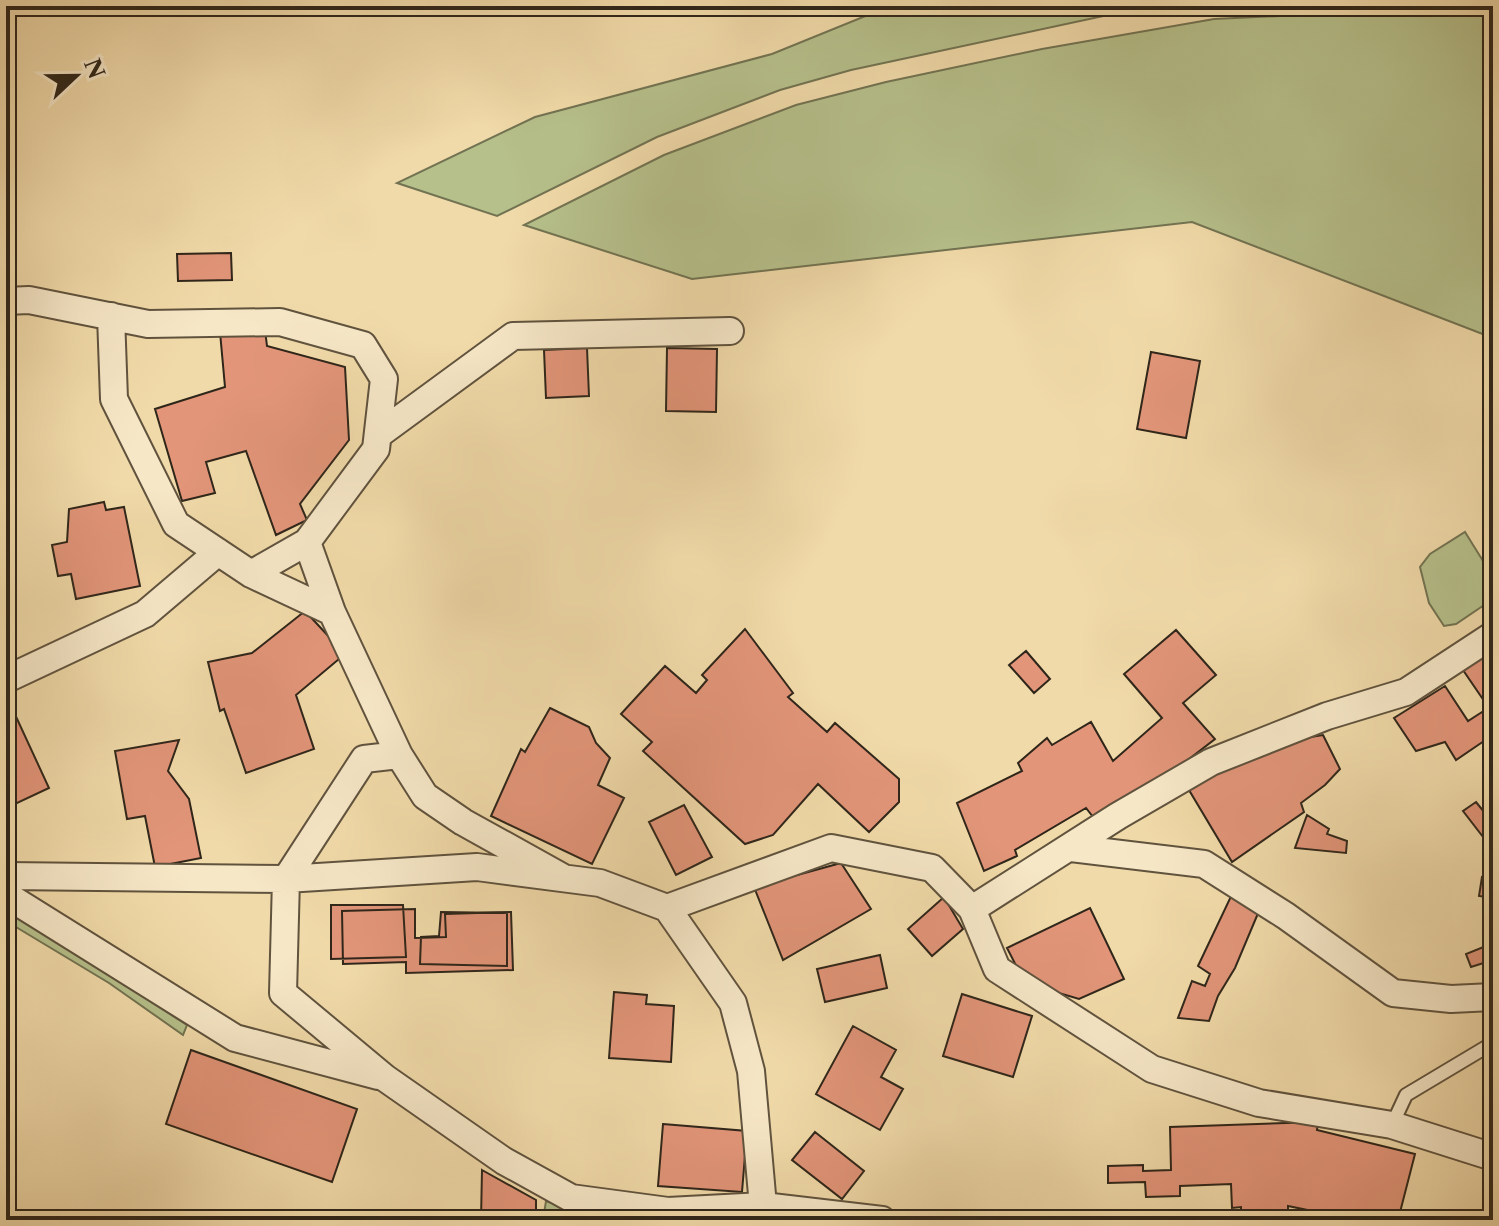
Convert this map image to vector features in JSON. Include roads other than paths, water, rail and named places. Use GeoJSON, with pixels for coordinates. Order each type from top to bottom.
{"type":"FeatureCollection","features":[{"type":"Feature","properties":{"kind":"street"},"geometry":{"type":"LineString","coordinates":[[6,301],[29,300],[148,324],[280,322],[363,345],[384,379],[376,449],[307,542],[251,574]]}},
{"type":"Feature","properties":{"kind":"street"},"geometry":{"type":"LineString","coordinates":[[111,316],[114,399],[176,524],[251,574],[332,612]]}},
{"type":"Feature","properties":{"kind":"street"},"geometry":{"type":"LineString","coordinates":[[378,435],[513,336],[730,331]]}},
{"type":"Feature","properties":{"kind":"street"},"geometry":{"type":"LineString","coordinates":[[307,542],[332,612],[399,755],[425,796],[463,822],[564,878]]}},
{"type":"Feature","properties":{"kind":"street"},"geometry":{"type":"LineString","coordinates":[[11,677],[145,614],[218,552]]}},
{"type":"Feature","properties":{"kind":"street"},"geometry":{"type":"LineString","coordinates":[[972,909],[1118,816],[1211,762],[1327,716],[1406,692],[1493,635]]}},
{"type":"Feature","properties":{"kind":"street"},"geometry":{"type":"LineString","coordinates":[[399,755],[364,759],[286,879],[283,993],[385,1078],[504,1161],[571,1198],[668,1211],[763,1206],[882,1220]]}},
{"type":"Feature","properties":{"kind":"street"},"geometry":{"type":"LineString","coordinates":[[667,908],[831,848],[932,868],[972,909],[997,969],[1152,1069],[1259,1103],[1392,1125],[1493,1157]]}},
{"type":"Feature","properties":{"kind":"street"},"geometry":{"type":"LineString","coordinates":[[1071,848],[1204,864],[1286,916],[1393,993],[1451,999],[1493,997]]}},
{"type":"Feature","properties":{"kind":"street"},"geometry":{"type":"LineString","coordinates":[[6,876],[286,879],[477,867],[600,883],[667,908],[733,1003],[751,1071],[763,1206]]}},
{"type":"Feature","properties":{"kind":"street"},"geometry":{"type":"LineString","coordinates":[[6,895],[235,1038],[385,1078]]}},
{"type":"Feature","properties":{"kind":"lane"},"geometry":{"type":"LineString","coordinates":[[1392,1125],[1406,1095],[1493,1043]]}}]}
